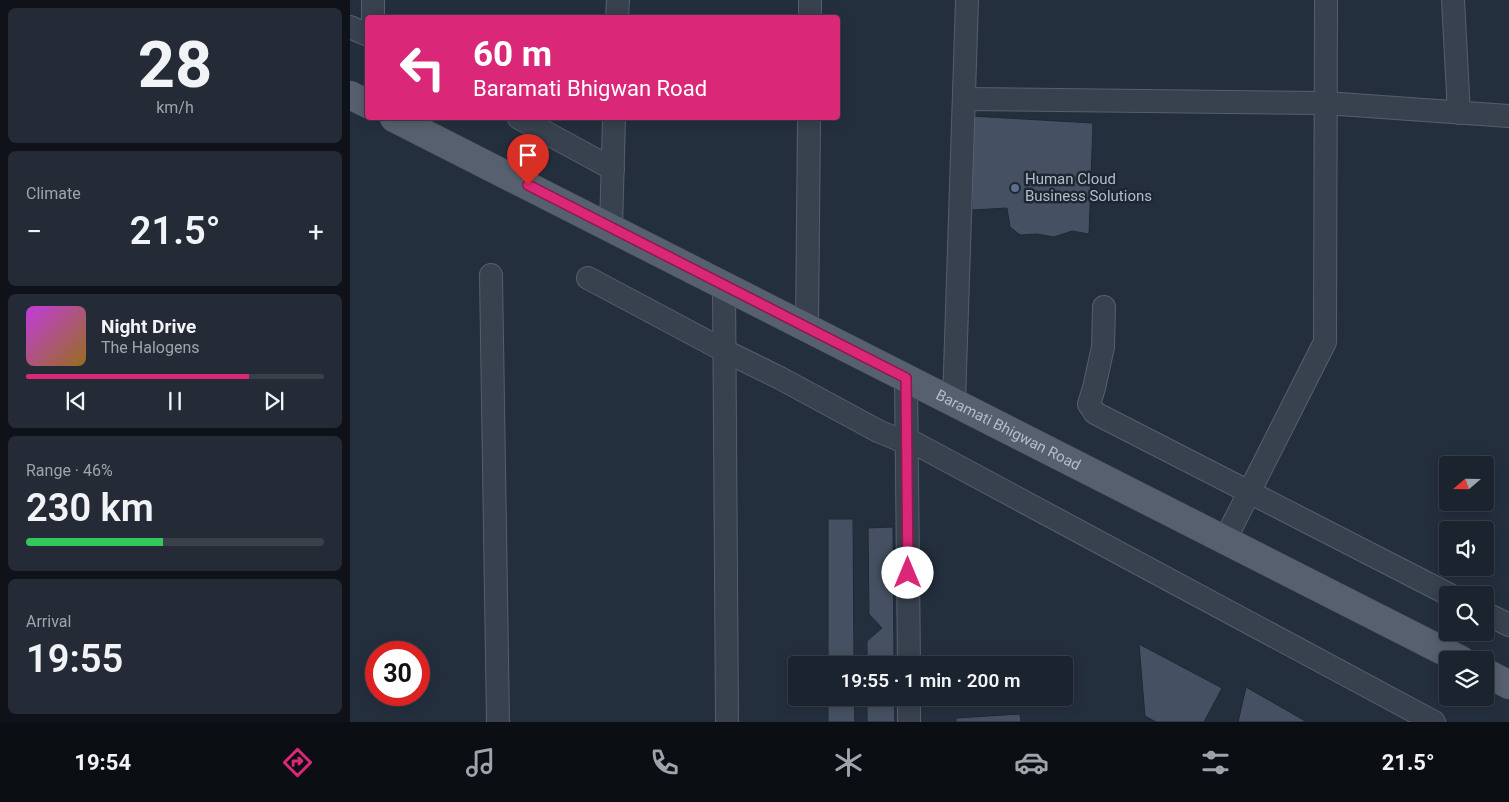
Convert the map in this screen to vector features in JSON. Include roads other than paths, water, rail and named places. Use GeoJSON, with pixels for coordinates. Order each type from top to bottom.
{"type":"FeatureCollection","features":[{"type":"Feature","properties":{"kind":"main road"},"geometry":{"type":"LineString","coordinates":[[350,95],[365,102]]}},
{"type":"Feature","properties":{"kind":"main road","name":"Baramati Bhigwan Road"},"geometry":{"type":"LineString","coordinates":[[398,120],[1443,651]]}},
{"type":"Feature","properties":{"kind":"main road"},"geometry":{"type":"LineString","coordinates":[[1494,677],[1509,685]]}},
{"type":"Feature","properties":{"kind":"street"},"geometry":{"type":"LineString","coordinates":[[373,0],[373,15]]}},
{"type":"Feature","properties":{"kind":"street"},"geometry":{"type":"LineString","coordinates":[[617,15],[618,0]]}},
{"type":"Feature","properties":{"kind":"street"},"geometry":{"type":"LineString","coordinates":[[810,0],[810,15]]}},
{"type":"Feature","properties":{"kind":"street"},"geometry":{"type":"LineString","coordinates":[[954,402],[967,0]]}},
{"type":"Feature","properties":{"kind":"street"},"geometry":{"type":"LineString","coordinates":[[1225,540],[1325,342],[1326,0]]}},
{"type":"Feature","properties":{"kind":"street"},"geometry":{"type":"LineString","coordinates":[[1453,0],[1459,113]]}},
{"type":"Feature","properties":{"kind":"street"},"geometry":{"type":"LineString","coordinates":[[350,27],[365,34]]}},
{"type":"Feature","properties":{"kind":"street"},"geometry":{"type":"LineString","coordinates":[[964,99],[1325,103],[1509,116]]}},
{"type":"Feature","properties":{"kind":"street"},"geometry":{"type":"LineString","coordinates":[[523,120],[613,168]]}},
{"type":"Feature","properties":{"kind":"street"},"geometry":{"type":"LineString","coordinates":[[611,228],[614,120]]}},
{"type":"Feature","properties":{"kind":"street"},"geometry":{"type":"LineString","coordinates":[[807,328],[809,120]]}},
{"type":"Feature","properties":{"kind":"street"},"geometry":{"type":"LineString","coordinates":[[492,275],[498,722]]}},
{"type":"Feature","properties":{"kind":"street"},"geometry":{"type":"LineString","coordinates":[[588,278],[725,352],[780,378],[878,431],[907,441],[1434,722]]}},
{"type":"Feature","properties":{"kind":"street"},"geometry":{"type":"LineString","coordinates":[[724,285],[728,722]]}},
{"type":"Feature","properties":{"kind":"street"},"geometry":{"type":"LineString","coordinates":[[1104,307],[1103,347],[1089,404],[1095,413],[1439,589]]}},
{"type":"Feature","properties":{"kind":"street"},"geometry":{"type":"LineString","coordinates":[[906,378],[909,656]]}},
{"type":"Feature","properties":{"kind":"street"},"geometry":{"type":"LineString","coordinates":[[1494,618],[1509,625]]}},
{"type":"Feature","properties":{"kind":"street"},"geometry":{"type":"LineString","coordinates":[[909,706],[909,722]]}},
{"type":"Feature","properties":{"kind":"place","name":"Human Cloud Business Solutions"},"geometry":{"type":"Point","coordinates":[1015,188]}}]}
